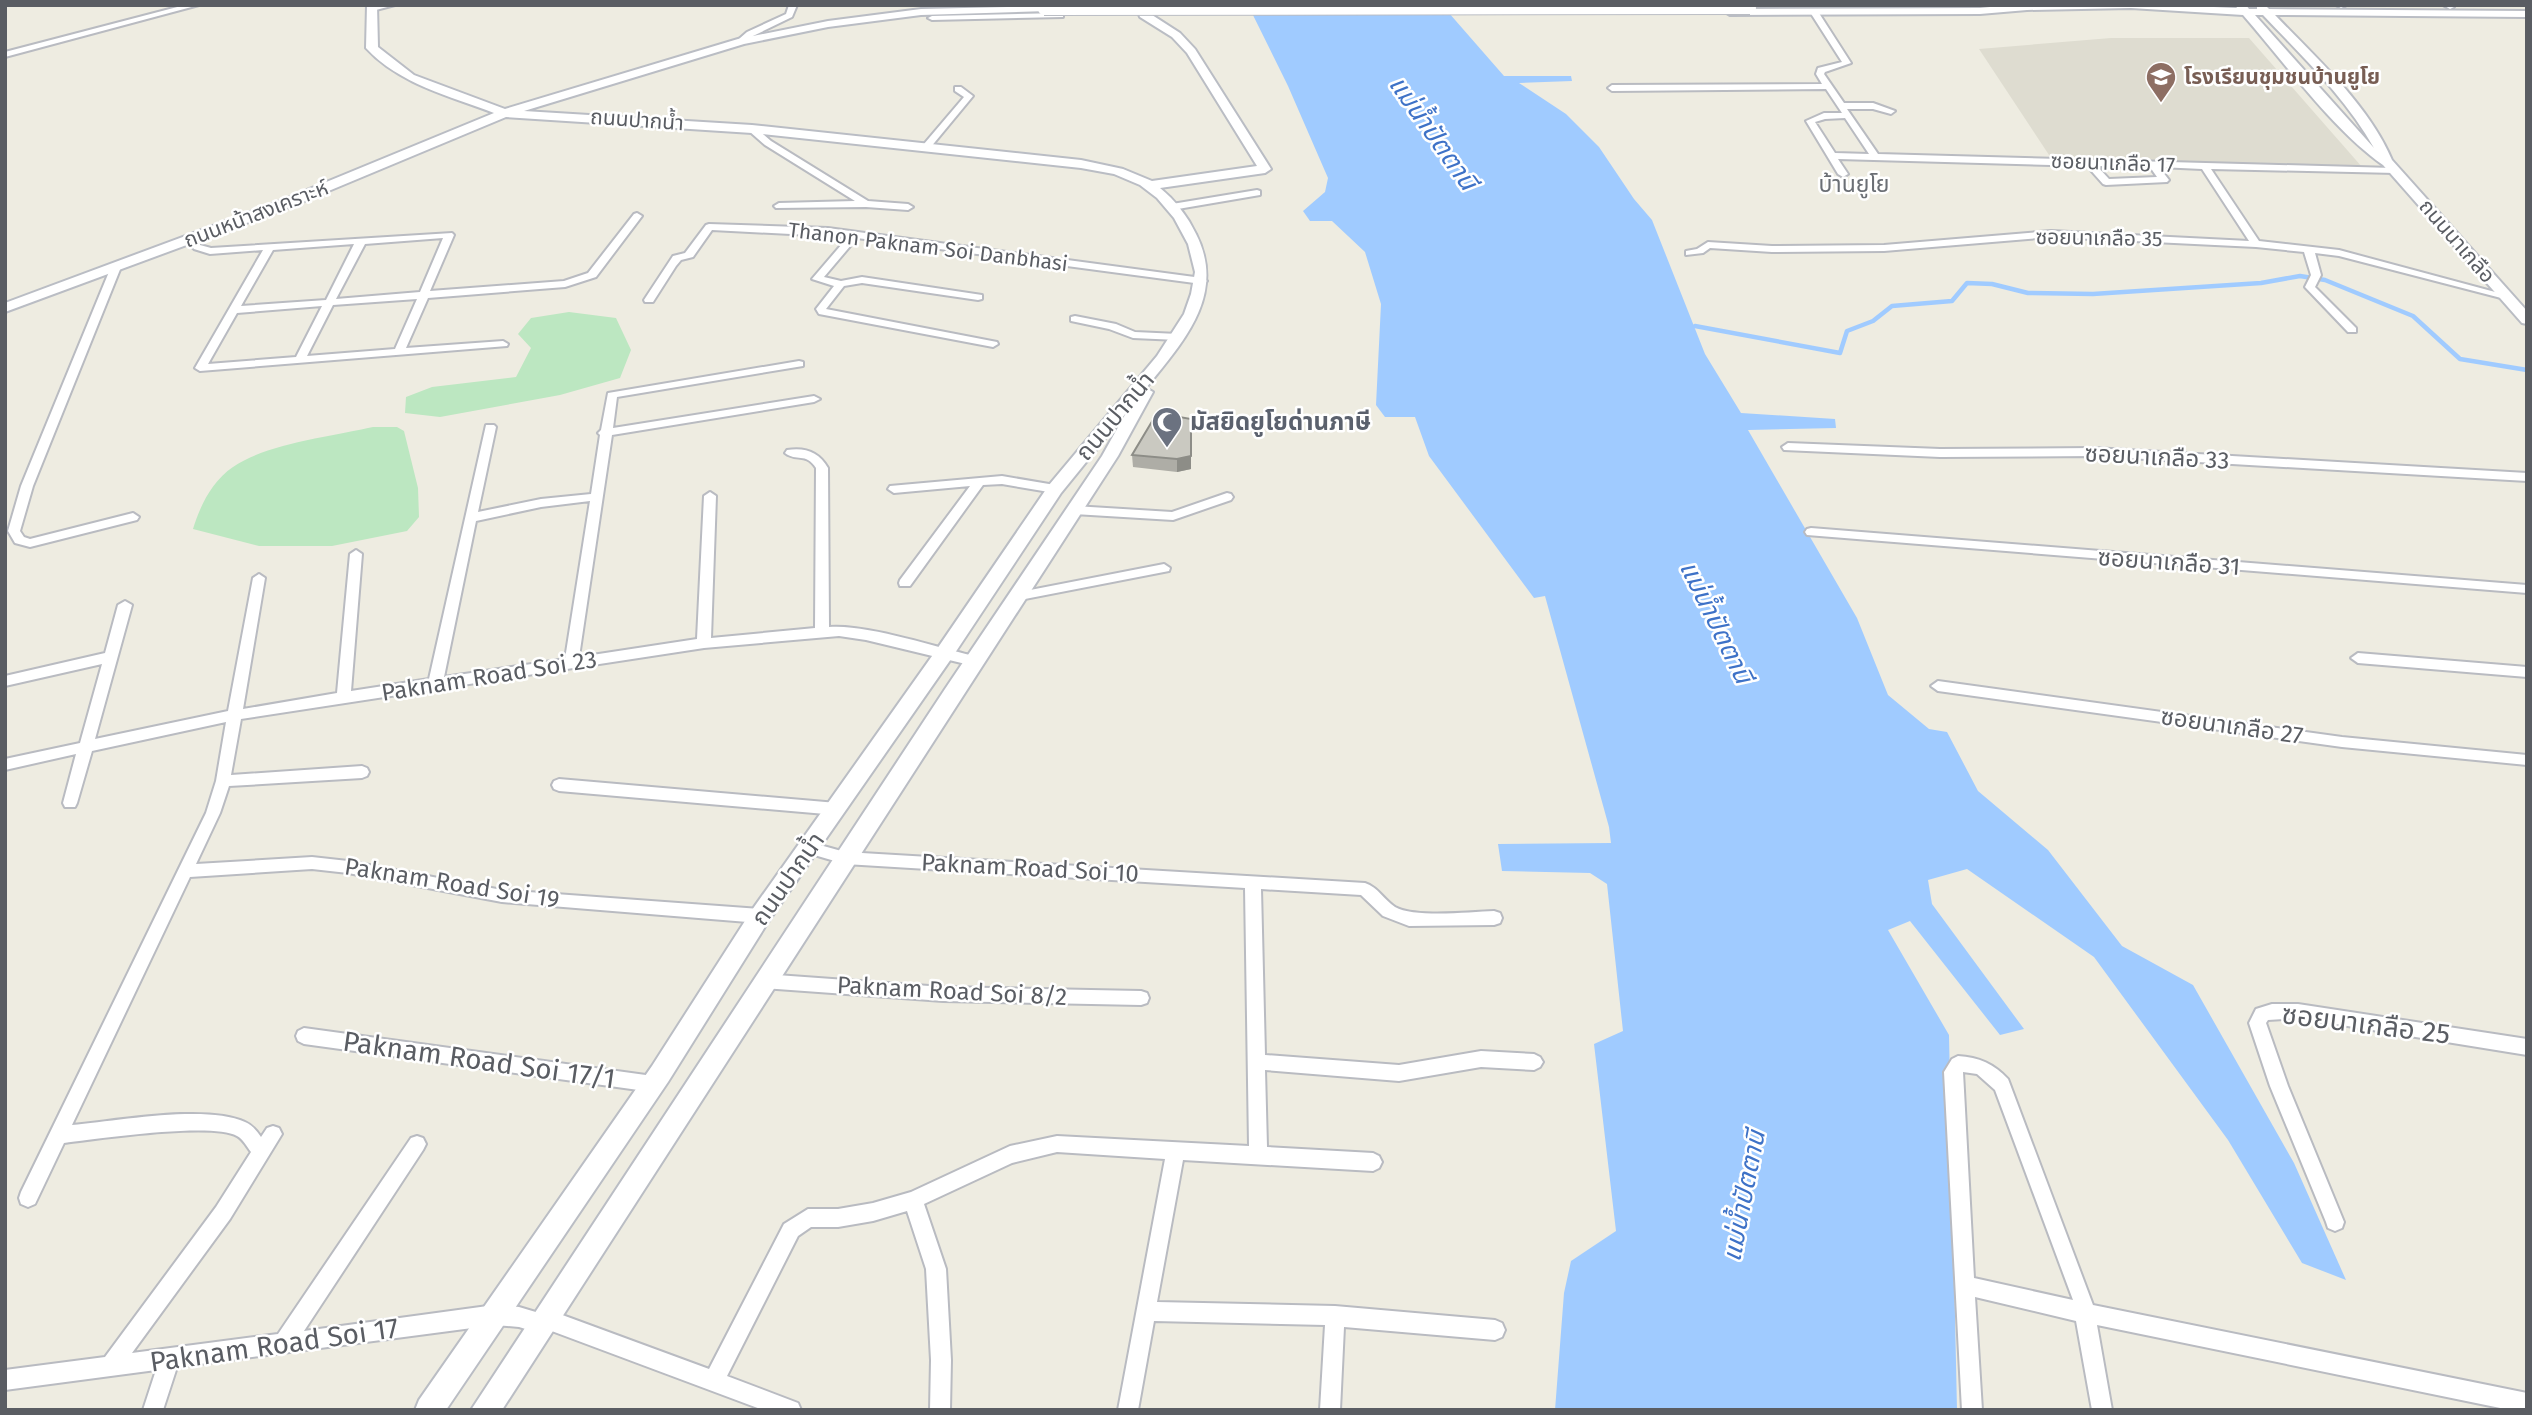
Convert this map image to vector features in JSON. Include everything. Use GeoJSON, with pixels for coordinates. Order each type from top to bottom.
{"type":"FeatureCollection","features":[{"type":"Feature","properties":{"kind":"main road"},"geometry":{"type":"LineString","coordinates":[[1519,5],[1521,10],[1539,12],[1980,11],[2026,7]]}},
{"type":"Feature","properties":{"kind":"main road"},"geometry":{"type":"LineString","coordinates":[[1996,5],[2305,8],[2527,14]]}},
{"type":"Feature","properties":{"kind":"main road"},"geometry":{"type":"LineString","coordinates":[[2131,6],[2149,5]]}},
{"type":"Feature","properties":{"kind":"main road"},"geometry":{"type":"LineString","coordinates":[[2165,5],[2209,7],[2261,29]]}},
{"type":"Feature","properties":{"kind":"main road"},"geometry":{"type":"LineString","coordinates":[[372,7],[372,48],[393,66],[411,77],[505,113]]}},
{"type":"Feature","properties":{"kind":"main road","name":"ถนนหน้าสงเคราะห์"},"geometry":{"type":"LineString","coordinates":[[5,308],[191,240],[505,113],[742,41],[828,24],[921,12],[1044,9],[2026,7]]}},
{"type":"Feature","properties":{"kind":"main road","name":"ถนนนาเกลือ"},"geometry":{"type":"LineString","coordinates":[[2242,7],[2343,123],[2390,167],[2458,239],[2505,296],[2522,310],[2527,320]]}},
{"type":"Feature","properties":{"kind":"main road","name":"ถนนนาเกลือ"},"geometry":{"type":"LineString","coordinates":[[2262,8],[2364,122],[2384,149],[2390,167]]}},
{"type":"Feature","properties":{"kind":"main road"},"geometry":{"type":"LineString","coordinates":[[2282,28],[2285,21],[2305,8],[2527,8]]}},
{"type":"Feature","properties":{"kind":"main road"},"geometry":{"type":"LineString","coordinates":[[1142,10],[1176,35],[1191,51],[1265,169],[1151,185]]}},
{"type":"Feature","properties":{"kind":"main road","name":"ถนนปากน้ำ"},"geometry":{"type":"LineString","coordinates":[[429,1410],[653,1084],[760,916],[944,654],[1055,489],[1178,337],[1194,308],[1202,281],[1202,266],[1193,239],[1172,207],[1151,185],[1118,172],[1082,164],[752,129],[505,113]]}},
{"type":"Feature","properties":{"kind":"main road","name":"ถนนปากน้ำ"},"geometry":{"type":"LineString","coordinates":[[485,1410],[656,1153],[763,981],[1110,456],[1162,359]]}},
{"type":"Feature","properties":{"kind":"street"},"geometry":{"type":"LineString","coordinates":[[5,55],[179,7],[195,5]]}},
{"type":"Feature","properties":{"kind":"street"},"geometry":{"type":"LineString","coordinates":[[372,7],[391,5]]}},
{"type":"Feature","properties":{"kind":"street"},"geometry":{"type":"LineString","coordinates":[[742,41],[750,34],[789,15],[793,5]]}},
{"type":"Feature","properties":{"kind":"street"},"geometry":{"type":"LineString","coordinates":[[932,18],[1142,10]]}},
{"type":"Feature","properties":{"kind":"street"},"geometry":{"type":"LineString","coordinates":[[1814,12],[1847,63],[1820,71],[1827,86],[1875,156]]}},
{"type":"Feature","properties":{"kind":"street"},"geometry":{"type":"LineString","coordinates":[[1612,88],[1827,86]]}},
{"type":"Feature","properties":{"kind":"street"},"geometry":{"type":"LineString","coordinates":[[927,146],[969,96],[958,89]]}},
{"type":"Feature","properties":{"kind":"street"},"geometry":{"type":"LineString","coordinates":[[1841,106],[1873,106],[1891,111]]}},
{"type":"Feature","properties":{"kind":"street"},"geometry":{"type":"LineString","coordinates":[[1843,174],[1810,121],[1824,116],[1847,116]]}},
{"type":"Feature","properties":{"kind":"street"},"geometry":{"type":"LineString","coordinates":[[752,129],[768,143],[866,204]]}},
{"type":"Feature","properties":{"kind":"street","name":"ซอยนาเกลือ 17"},"geometry":{"type":"LineString","coordinates":[[1834,156],[2205,166],[2390,167]]}},
{"type":"Feature","properties":{"kind":"street"},"geometry":{"type":"LineString","coordinates":[[2089,162],[2106,182],[2164,180],[2152,164]]}},
{"type":"Feature","properties":{"kind":"street"},"geometry":{"type":"LineString","coordinates":[[2205,166],[2256,244]]}},
{"type":"Feature","properties":{"kind":"street"},"geometry":{"type":"LineString","coordinates":[[1172,207],[1257,193]]}},
{"type":"Feature","properties":{"kind":"street"},"geometry":{"type":"LineString","coordinates":[[779,206],[866,204],[908,207]]}},
{"type":"Feature","properties":{"kind":"street"},"geometry":{"type":"LineString","coordinates":[[233,310],[533,288],[581,280],[592,275],[637,216]]}},
{"type":"Feature","properties":{"kind":"street","name":"Thanon Paknam Soi Danbhasi"},"geometry":{"type":"LineString","coordinates":[[649,300],[672,264],[677,258],[689,255],[709,227],[828,231],[1202,281]]}},
{"type":"Feature","properties":{"kind":"street","name":"ซอยนาเกลือ 35"},"geometry":{"type":"LineString","coordinates":[[1689,253],[1708,246],[1772,249],[1884,248],[2050,234],[2256,244],[2339,253],[2505,296]]}},
{"type":"Feature","properties":{"kind":"street"},"geometry":{"type":"LineString","coordinates":[[191,240],[198,247],[210,251],[449,235],[400,351]]}},
{"type":"Feature","properties":{"kind":"street"},"geometry":{"type":"LineString","coordinates":[[854,235],[817,279],[841,284],[862,281],[978,297]]}},
{"type":"Feature","properties":{"kind":"street"},"geometry":{"type":"LineString","coordinates":[[299,361],[361,241]]}},
{"type":"Feature","properties":{"kind":"street"},"geometry":{"type":"LineString","coordinates":[[271,247],[200,368],[503,344]]}},
{"type":"Feature","properties":{"kind":"street"},"geometry":{"type":"LineString","coordinates":[[2308,248],[2314,278],[2312,290],[2352,330]]}},
{"type":"Feature","properties":{"kind":"street"},"geometry":{"type":"LineString","coordinates":[[116,267],[27,486],[14,531],[19,540],[30,543],[133,517]]}},
{"type":"Feature","properties":{"kind":"street"},"geometry":{"type":"LineString","coordinates":[[841,284],[821,309],[823,312],[993,344]]}},
{"type":"Feature","properties":{"kind":"street"},"geometry":{"type":"LineString","coordinates":[[1075,319],[1112,327],[1133,335],[1178,337]]}},
{"type":"Feature","properties":{"kind":"street"},"geometry":{"type":"LineString","coordinates":[[570,662],[610,398],[616,393],[704,382],[799,364]]}},
{"type":"Feature","properties":{"kind":"street"},"geometry":{"type":"LineString","coordinates":[[604,433],[814,399]]}},
{"type":"Feature","properties":{"kind":"street"},"geometry":{"type":"LineString","coordinates":[[435,685],[489,426]]}},
{"type":"Feature","properties":{"kind":"street","name":"ซอยนาเกลือ 33"},"geometry":{"type":"LineString","coordinates":[[1788,447],[1940,453],[2094,452],[2527,477]]}},
{"type":"Feature","properties":{"kind":"street"},"geometry":{"type":"LineString","coordinates":[[791,453],[810,454],[817,458],[822,468],[822,631]]}},
{"type":"Feature","properties":{"kind":"street"},"geometry":{"type":"LineString","coordinates":[[894,489],[1021,481],[1055,489]]}},
{"type":"Feature","properties":{"kind":"street"},"geometry":{"type":"LineString","coordinates":[[905,583],[979,482]]}},
{"type":"Feature","properties":{"kind":"street"},"geometry":{"type":"LineString","coordinates":[[704,643],[710,496]]}},
{"type":"Feature","properties":{"kind":"street"},"geometry":{"type":"LineString","coordinates":[[470,518],[541,503],[595,497]]}},
{"type":"Feature","properties":{"kind":"street"},"geometry":{"type":"LineString","coordinates":[[1074,510],[1173,516],[1227,497]]}},
{"type":"Feature","properties":{"kind":"street","name":"ซอยนาเกลือ 31"},"geometry":{"type":"LineString","coordinates":[[1811,532],[2527,589]]}},
{"type":"Feature","properties":{"kind":"street"},"geometry":{"type":"LineString","coordinates":[[344,697],[356,554]]}},
{"type":"Feature","properties":{"kind":"street"},"geometry":{"type":"LineString","coordinates":[[1015,597],[1164,568]]}},
{"type":"Feature","properties":{"kind":"street"},"geometry":{"type":"LineString","coordinates":[[28,1198],[213,813],[223,781],[259,578]]}},
{"type":"Feature","properties":{"kind":"street"},"geometry":{"type":"LineString","coordinates":[[70,803],[125,606]]}},
{"type":"Feature","properties":{"kind":"street","name":"Paknam Road Soi 23"},"geometry":{"type":"LineString","coordinates":[[5,765],[236,714],[704,643],[822,631],[859,633],[974,661]]}},
{"type":"Feature","properties":{"kind":"street"},"geometry":{"type":"LineString","coordinates":[[5,681],[110,657]]}},
{"type":"Feature","properties":{"kind":"street"},"geometry":{"type":"LineString","coordinates":[[2358,658],[2527,672]]}},
{"type":"Feature","properties":{"kind":"street","name":"ซอยนาเกลือ 27"},"geometry":{"type":"LineString","coordinates":[[1938,686],[2342,742],[2527,760]]}},
{"type":"Feature","properties":{"kind":"street"},"geometry":{"type":"LineString","coordinates":[[223,781],[362,772]]}},
{"type":"Feature","properties":{"kind":"street"},"geometry":{"type":"LineString","coordinates":[[559,785],[836,809]]}},
{"type":"Feature","properties":{"kind":"street","name":"Paknam Road Soi 10"},"geometry":{"type":"LineString","coordinates":[[809,848],[845,858],[1365,889],[1389,911],[1409,919],[1494,918]]}},
{"type":"Feature","properties":{"kind":"street","name":"Paknam Road Soi 19"},"geometry":{"type":"LineString","coordinates":[[186,871],[312,863],[348,867],[502,896],[760,916]]}},
{"type":"Feature","properties":{"kind":"street"},"geometry":{"type":"LineString","coordinates":[[1253,881],[1258,1154]]}},
{"type":"Feature","properties":{"kind":"street","name":"Paknam Road Soi 8/2"},"geometry":{"type":"LineString","coordinates":[[763,981],[943,994],[1140,999]]}},
{"type":"Feature","properties":{"kind":"street","name":"ซอยนาเกลือ 25"},"geometry":{"type":"LineString","coordinates":[[2335,1222],[2261,1035],[2257,1023],[2262,1014],[2272,1011],[2298,1011],[2527,1047]]}},
{"type":"Feature","properties":{"kind":"street","name":"Paknam Road Soi 17/1"},"geometry":{"type":"LineString","coordinates":[[304,1036],[653,1084]]}},
{"type":"Feature","properties":{"kind":"street"},"geometry":{"type":"LineString","coordinates":[[1255,1062],[1399,1073],[1481,1059],[1534,1062]]}},
{"type":"Feature","properties":{"kind":"street"},"geometry":{"type":"LineString","coordinates":[[1972,1410],[1953,1072],[1958,1064],[1974,1064],[1986,1068],[2002,1085],[2082,1297],[2102,1410]]}},
{"type":"Feature","properties":{"kind":"street"},"geometry":{"type":"LineString","coordinates":[[58,1135],[218,1124],[240,1128],[261,1152]]}},
{"type":"Feature","properties":{"kind":"street"},"geometry":{"type":"LineString","coordinates":[[110,1367],[223,1213],[273,1134]]}},
{"type":"Feature","properties":{"kind":"street"},"geometry":{"type":"LineString","coordinates":[[285,1341],[417,1144]]}},
{"type":"Feature","properties":{"kind":"street"},"geometry":{"type":"LineString","coordinates":[[713,1382],[791,1230],[808,1218],[838,1218],[873,1212],[913,1200],[1010,1155],[1057,1144],[1373,1162]]}},
{"type":"Feature","properties":{"kind":"street"},"geometry":{"type":"LineString","coordinates":[[1128,1410],[1175,1152]]}},
{"type":"Feature","properties":{"kind":"street"},"geometry":{"type":"LineString","coordinates":[[913,1200],[936,1269],[941,1360],[940,1410]]}},
{"type":"Feature","properties":{"kind":"street"},"geometry":{"type":"LineString","coordinates":[[1964,1285],[2085,1313],[2527,1403]]}},
{"type":"Feature","properties":{"kind":"street"},"geometry":{"type":"LineString","coordinates":[[1146,1311],[1335,1316],[1495,1330]]}},
{"type":"Feature","properties":{"kind":"street","name":"Paknam Road Soi 17"},"geometry":{"type":"LineString","coordinates":[[5,1380],[495,1315],[544,1322],[792,1410]]}},
{"type":"Feature","properties":{"kind":"street"},"geometry":{"type":"LineString","coordinates":[[1330,1410],[1335,1316]]}},
{"type":"Feature","properties":{"kind":"street"},"geometry":{"type":"LineString","coordinates":[[153,1410],[170,1358]]}},
{"type":"Feature","properties":{"kind":"shaded area","name":"โรงเรียนชุมชนบ้านยูโย"},"geometry":{"type":"Polygon","coordinates":[[[2111,38],[2249,38],[2362,167],[2051,158],[1979,49],[2111,38]]]}},
{"type":"Feature","properties":{"kind":"green space"},"geometry":{"type":"Polygon","coordinates":[[[569,312],[616,318],[631,350],[620,378],[560,395],[440,417],[405,413],[406,397],[432,387],[516,377],[531,348],[518,334],[531,318],[569,312]]]}},
{"type":"Feature","properties":{"kind":"green space"},"geometry":{"type":"Polygon","coordinates":[[[373,427],[397,427],[404,431],[418,488],[419,517],[407,531],[332,546],[259,546],[193,529],[203,503],[213,487],[233,467],[247,459],[281,447],[373,427]]]}},
{"type":"Feature","properties":{"kind":"water","name":"แม่น้ำปัตตานี"},"geometry":{"type":"Polygon","coordinates":[[[1248,5],[1442,5],[1504,76],[1571,76],[1572,81],[1519,83],[1566,114],[1599,147],[1634,199],[1652,220],[1705,354],[1741,413],[1835,419],[1836,428],[1748,430],[1857,618],[1888,695],[1929,729],[1947,732],[1978,791],[2048,850],[2122,946],[2193,985],[2294,1163],[2346,1280],[2302,1263],[2228,1140],[2094,957],[1967,869],[1928,880],[1932,904],[2024,1029],[2000,1035],[1910,921],[1888,930],[1949,1035],[1957,1410],[1555,1410],[1564,1293],[1571,1261],[1616,1231],[1594,1044],[1623,1031],[1607,884],[1590,873],[1502,871],[1498,844],[1611,843],[1609,827],[1545,596],[1534,598],[1429,456],[1415,417],[1385,417],[1376,405],[1381,304],[1365,252],[1332,221],[1310,221],[1303,211],[1325,192],[1328,178],[1288,86],[1248,5]]]}},
{"type":"Feature","properties":{"kind":"building","name":"มัสยิดยูโยด่านภาษี"},"geometry":{"type":"Polygon","coordinates":[[[1157,413],[1191,419],[1191,456],[1177,459],[1132,455],[1157,413]]]}},
{"type":"Feature","properties":{"kind":"waterway"},"geometry":{"type":"LineString","coordinates":[[1695,326],[1840,353],[1847,331],[1873,321],[1892,306],[1952,301],[1967,283],[1992,284],[2028,293],[2093,294],[2261,283],[2300,276],[2325,280],[2413,316],[2460,359],[2527,370]]}},
{"type":"Feature","properties":{"kind":"place","name":"โรงเรียนชุมชนบ้านยูโย"},"geometry":{"type":"Point","coordinates":[2161,104]}},
{"type":"Feature","properties":{"kind":"place","name":"มัสยิดยูโยด่านภาษี"},"geometry":{"type":"Point","coordinates":[1167,449]}},
{"type":"Feature","properties":{"kind":"district","name":"บ้านยูโย"},"geometry":{"type":"Point","coordinates":[1854,184]}}]}
